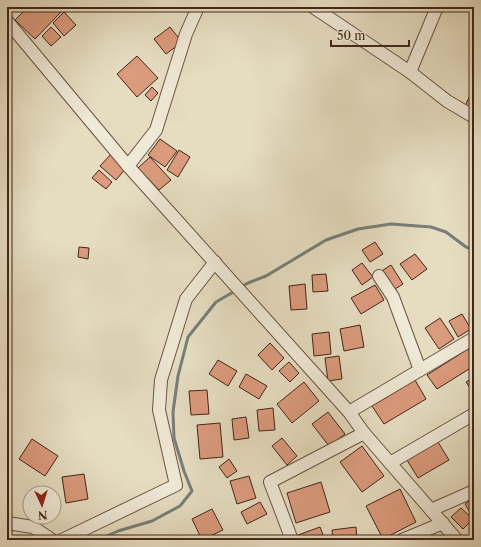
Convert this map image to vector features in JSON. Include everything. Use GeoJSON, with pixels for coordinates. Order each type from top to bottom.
{"type":"FeatureCollection","features":[{"type":"Feature","properties":{"kind":"street"},"geometry":{"type":"LineString","coordinates":[[128,166],[156,130],[186,34],[198,7]]}},
{"type":"Feature","properties":{"kind":"street"},"geometry":{"type":"LineString","coordinates":[[313,7],[410,72],[447,101],[474,117]]}},
{"type":"Feature","properties":{"kind":"street"},"geometry":{"type":"LineString","coordinates":[[410,72],[437,7]]}},
{"type":"Feature","properties":{"kind":"street"},"geometry":{"type":"LineString","coordinates":[[7,21],[128,166],[349,412],[364,433],[457,540]]}},
{"type":"Feature","properties":{"kind":"street"},"geometry":{"type":"LineString","coordinates":[[62,540],[176,485],[159,410],[161,380],[186,299],[215,262]]}},
{"type":"Feature","properties":{"kind":"street"},"geometry":{"type":"LineString","coordinates":[[379,276],[393,297],[420,370]]}},
{"type":"Feature","properties":{"kind":"street"},"geometry":{"type":"LineString","coordinates":[[349,412],[474,338]]}},
{"type":"Feature","properties":{"kind":"street"},"geometry":{"type":"LineString","coordinates":[[390,463],[474,414]]}},
{"type":"Feature","properties":{"kind":"street"},"geometry":{"type":"LineString","coordinates":[[292,540],[270,482],[364,433]]}},
{"type":"Feature","properties":{"kind":"street"},"geometry":{"type":"LineString","coordinates":[[431,510],[474,491]]}},
{"type":"Feature","properties":{"kind":"street"},"geometry":{"type":"LineString","coordinates":[[7,523],[33,527],[52,540]]}},
{"type":"Feature","properties":{"kind":"street"},"geometry":{"type":"LineString","coordinates":[[402,540],[443,523]]}},
{"type":"Feature","properties":{"kind":"building"},"geometry":{"type":"Polygon","coordinates":[[[28,7],[57,7],[62,11],[35,39],[15,20],[28,7]]]}},
{"type":"Feature","properties":{"kind":"building"},"geometry":{"type":"Polygon","coordinates":[[[64,12],[76,25],[64,36],[53,23],[64,12]]]}},
{"type":"Feature","properties":{"kind":"building"},"geometry":{"type":"Polygon","coordinates":[[[51,27],[61,37],[51,46],[42,36],[51,27]]]}},
{"type":"Feature","properties":{"kind":"building"},"geometry":{"type":"Polygon","coordinates":[[[170,27],[182,42],[166,54],[154,39],[170,27]]]}},
{"type":"Feature","properties":{"kind":"building"},"geometry":{"type":"Polygon","coordinates":[[[137,56],[158,78],[137,97],[117,74],[137,56]]]}},
{"type":"Feature","properties":{"kind":"building"},"geometry":{"type":"Polygon","coordinates":[[[152,87],[158,93],[151,101],[145,95],[152,87]]]}},
{"type":"Feature","properties":{"kind":"building"},"geometry":{"type":"Polygon","coordinates":[[[474,89],[474,109],[465,106],[474,89]]]}},
{"type":"Feature","properties":{"kind":"building"},"geometry":{"type":"Polygon","coordinates":[[[160,139],[177,151],[165,167],[148,155],[160,139]]]}},
{"type":"Feature","properties":{"kind":"building"},"geometry":{"type":"Polygon","coordinates":[[[179,150],[190,157],[178,177],[167,170],[179,150]]]}},
{"type":"Feature","properties":{"kind":"building"},"geometry":{"type":"Polygon","coordinates":[[[112,153],[127,167],[116,180],[100,166],[112,153]]]}},
{"type":"Feature","properties":{"kind":"building"},"geometry":{"type":"Polygon","coordinates":[[[150,157],[171,180],[159,190],[138,168],[150,157]]]}},
{"type":"Feature","properties":{"kind":"building"},"geometry":{"type":"Polygon","coordinates":[[[99,170],[112,182],[106,189],[92,178],[99,170]]]}},
{"type":"Feature","properties":{"kind":"building"},"geometry":{"type":"Polygon","coordinates":[[[375,242],[383,254],[370,262],[362,250],[375,242]]]}},
{"type":"Feature","properties":{"kind":"building"},"geometry":{"type":"Polygon","coordinates":[[[79,247],[89,248],[88,259],[78,257],[79,247]]]}},
{"type":"Feature","properties":{"kind":"building"},"geometry":{"type":"Polygon","coordinates":[[[415,254],[427,269],[412,280],[400,264],[415,254]]]}},
{"type":"Feature","properties":{"kind":"building"},"geometry":{"type":"Polygon","coordinates":[[[362,263],[373,277],[362,285],[352,270],[362,263]]]}},
{"type":"Feature","properties":{"kind":"building"},"geometry":{"type":"Polygon","coordinates":[[[391,265],[403,284],[392,291],[380,272],[391,265]]]}},
{"type":"Feature","properties":{"kind":"building"},"geometry":{"type":"Polygon","coordinates":[[[326,274],[328,291],[313,292],[312,275],[326,274]]]}},
{"type":"Feature","properties":{"kind":"building"},"geometry":{"type":"Polygon","coordinates":[[[305,284],[307,309],[291,310],[289,286],[305,284]]]}},
{"type":"Feature","properties":{"kind":"building"},"geometry":{"type":"Polygon","coordinates":[[[375,285],[384,300],[361,314],[351,298],[375,285]]]}},
{"type":"Feature","properties":{"kind":"building"},"geometry":{"type":"Polygon","coordinates":[[[462,314],[471,329],[458,337],[449,321],[462,314]]]}},
{"type":"Feature","properties":{"kind":"building"},"geometry":{"type":"Polygon","coordinates":[[[440,318],[454,339],[439,349],[425,328],[440,318]]]}},
{"type":"Feature","properties":{"kind":"building"},"geometry":{"type":"Polygon","coordinates":[[[360,325],[364,347],[344,351],[340,329],[360,325]]]}},
{"type":"Feature","properties":{"kind":"building"},"geometry":{"type":"Polygon","coordinates":[[[329,332],[331,354],[314,356],[312,334],[329,332]]]}},
{"type":"Feature","properties":{"kind":"building"},"geometry":{"type":"Polygon","coordinates":[[[270,343],[284,358],[272,370],[258,355],[270,343]]]}},
{"type":"Feature","properties":{"kind":"building"},"geometry":{"type":"Polygon","coordinates":[[[468,349],[474,358],[474,366],[437,389],[427,375],[468,349]]]}},
{"type":"Feature","properties":{"kind":"building"},"geometry":{"type":"Polygon","coordinates":[[[339,356],[342,379],[328,381],[325,358],[339,356]]]}},
{"type":"Feature","properties":{"kind":"building"},"geometry":{"type":"Polygon","coordinates":[[[218,360],[237,371],[228,386],[209,374],[218,360]]]}},
{"type":"Feature","properties":{"kind":"building"},"geometry":{"type":"Polygon","coordinates":[[[289,362],[299,373],[290,382],[279,371],[289,362]]]}},
{"type":"Feature","properties":{"kind":"building"},"geometry":{"type":"Polygon","coordinates":[[[246,374],[267,386],[259,399],[239,387],[246,374]]]}},
{"type":"Feature","properties":{"kind":"building"},"geometry":{"type":"Polygon","coordinates":[[[474,377],[474,394],[466,382],[474,377]]]}},
{"type":"Feature","properties":{"kind":"building"},"geometry":{"type":"Polygon","coordinates":[[[415,380],[426,399],[384,424],[372,406],[415,380]]]}},
{"type":"Feature","properties":{"kind":"building"},"geometry":{"type":"Polygon","coordinates":[[[304,382],[319,401],[292,423],[277,404],[304,382]]]}},
{"type":"Feature","properties":{"kind":"building"},"geometry":{"type":"Polygon","coordinates":[[[207,390],[209,414],[191,415],[189,391],[207,390]]]}},
{"type":"Feature","properties":{"kind":"building"},"geometry":{"type":"Polygon","coordinates":[[[273,408],[275,430],[259,431],[257,410],[273,408]]]}},
{"type":"Feature","properties":{"kind":"building"},"geometry":{"type":"Polygon","coordinates":[[[328,412],[345,434],[329,446],[312,424],[328,412]]]}},
{"type":"Feature","properties":{"kind":"building"},"geometry":{"type":"Polygon","coordinates":[[[246,417],[249,438],[234,440],[232,419],[246,417]]]}},
{"type":"Feature","properties":{"kind":"building"},"geometry":{"type":"Polygon","coordinates":[[[220,423],[223,457],[200,459],[197,425],[220,423]]]}},
{"type":"Feature","properties":{"kind":"building"},"geometry":{"type":"Polygon","coordinates":[[[282,438],[297,456],[287,465],[272,446],[282,438]]]}},
{"type":"Feature","properties":{"kind":"building"},"geometry":{"type":"Polygon","coordinates":[[[32,439],[58,456],[45,476],[19,459],[32,439]]]}},
{"type":"Feature","properties":{"kind":"building"},"geometry":{"type":"Polygon","coordinates":[[[438,442],[449,460],[418,478],[407,460],[438,442]]]}},
{"type":"Feature","properties":{"kind":"building"},"geometry":{"type":"Polygon","coordinates":[[[362,446],[384,476],[362,492],[340,462],[362,446]]]}},
{"type":"Feature","properties":{"kind":"building"},"geometry":{"type":"Polygon","coordinates":[[[229,459],[237,471],[227,478],[219,467],[229,459]]]}},
{"type":"Feature","properties":{"kind":"building"},"geometry":{"type":"Polygon","coordinates":[[[84,474],[88,499],[66,503],[62,477],[84,474]]]}},
{"type":"Feature","properties":{"kind":"building"},"geometry":{"type":"Polygon","coordinates":[[[249,476],[256,498],[237,504],[230,481],[249,476]]]}},
{"type":"Feature","properties":{"kind":"building"},"geometry":{"type":"Polygon","coordinates":[[[321,482],[330,512],[296,523],[287,493],[321,482]]]}},
{"type":"Feature","properties":{"kind":"building"},"geometry":{"type":"Polygon","coordinates":[[[400,489],[416,522],[383,539],[366,506],[400,489]]]}},
{"type":"Feature","properties":{"kind":"building"},"geometry":{"type":"Polygon","coordinates":[[[474,498],[474,519],[465,504],[474,498]]]}},
{"type":"Feature","properties":{"kind":"building"},"geometry":{"type":"Polygon","coordinates":[[[260,502],[267,514],[247,524],[241,512],[260,502]]]}},
{"type":"Feature","properties":{"kind":"building"},"geometry":{"type":"Polygon","coordinates":[[[461,508],[473,519],[463,529],[451,517],[461,508]]]}},
{"type":"Feature","properties":{"kind":"building"},"geometry":{"type":"Polygon","coordinates":[[[212,509],[223,530],[202,540],[192,519],[212,509]]]}},
{"type":"Feature","properties":{"kind":"building"},"geometry":{"type":"Polygon","coordinates":[[[320,527],[325,540],[300,540],[298,535],[320,527]]]}},
{"type":"Feature","properties":{"kind":"building"},"geometry":{"type":"Polygon","coordinates":[[[356,527],[357,540],[333,540],[332,530],[356,527]]]}},
{"type":"Feature","properties":{"kind":"waterway"},"geometry":{"type":"LineString","coordinates":[[241,287],[266,276],[326,240],[358,229],[391,224],[431,227],[446,232],[466,247],[474,250]]}},
{"type":"Feature","properties":{"kind":"waterway"},"geometry":{"type":"LineString","coordinates":[[98,540],[118,531],[152,521],[180,506],[192,491],[174,438],[173,412],[178,376],[188,337],[216,302],[235,291]]}}]}
